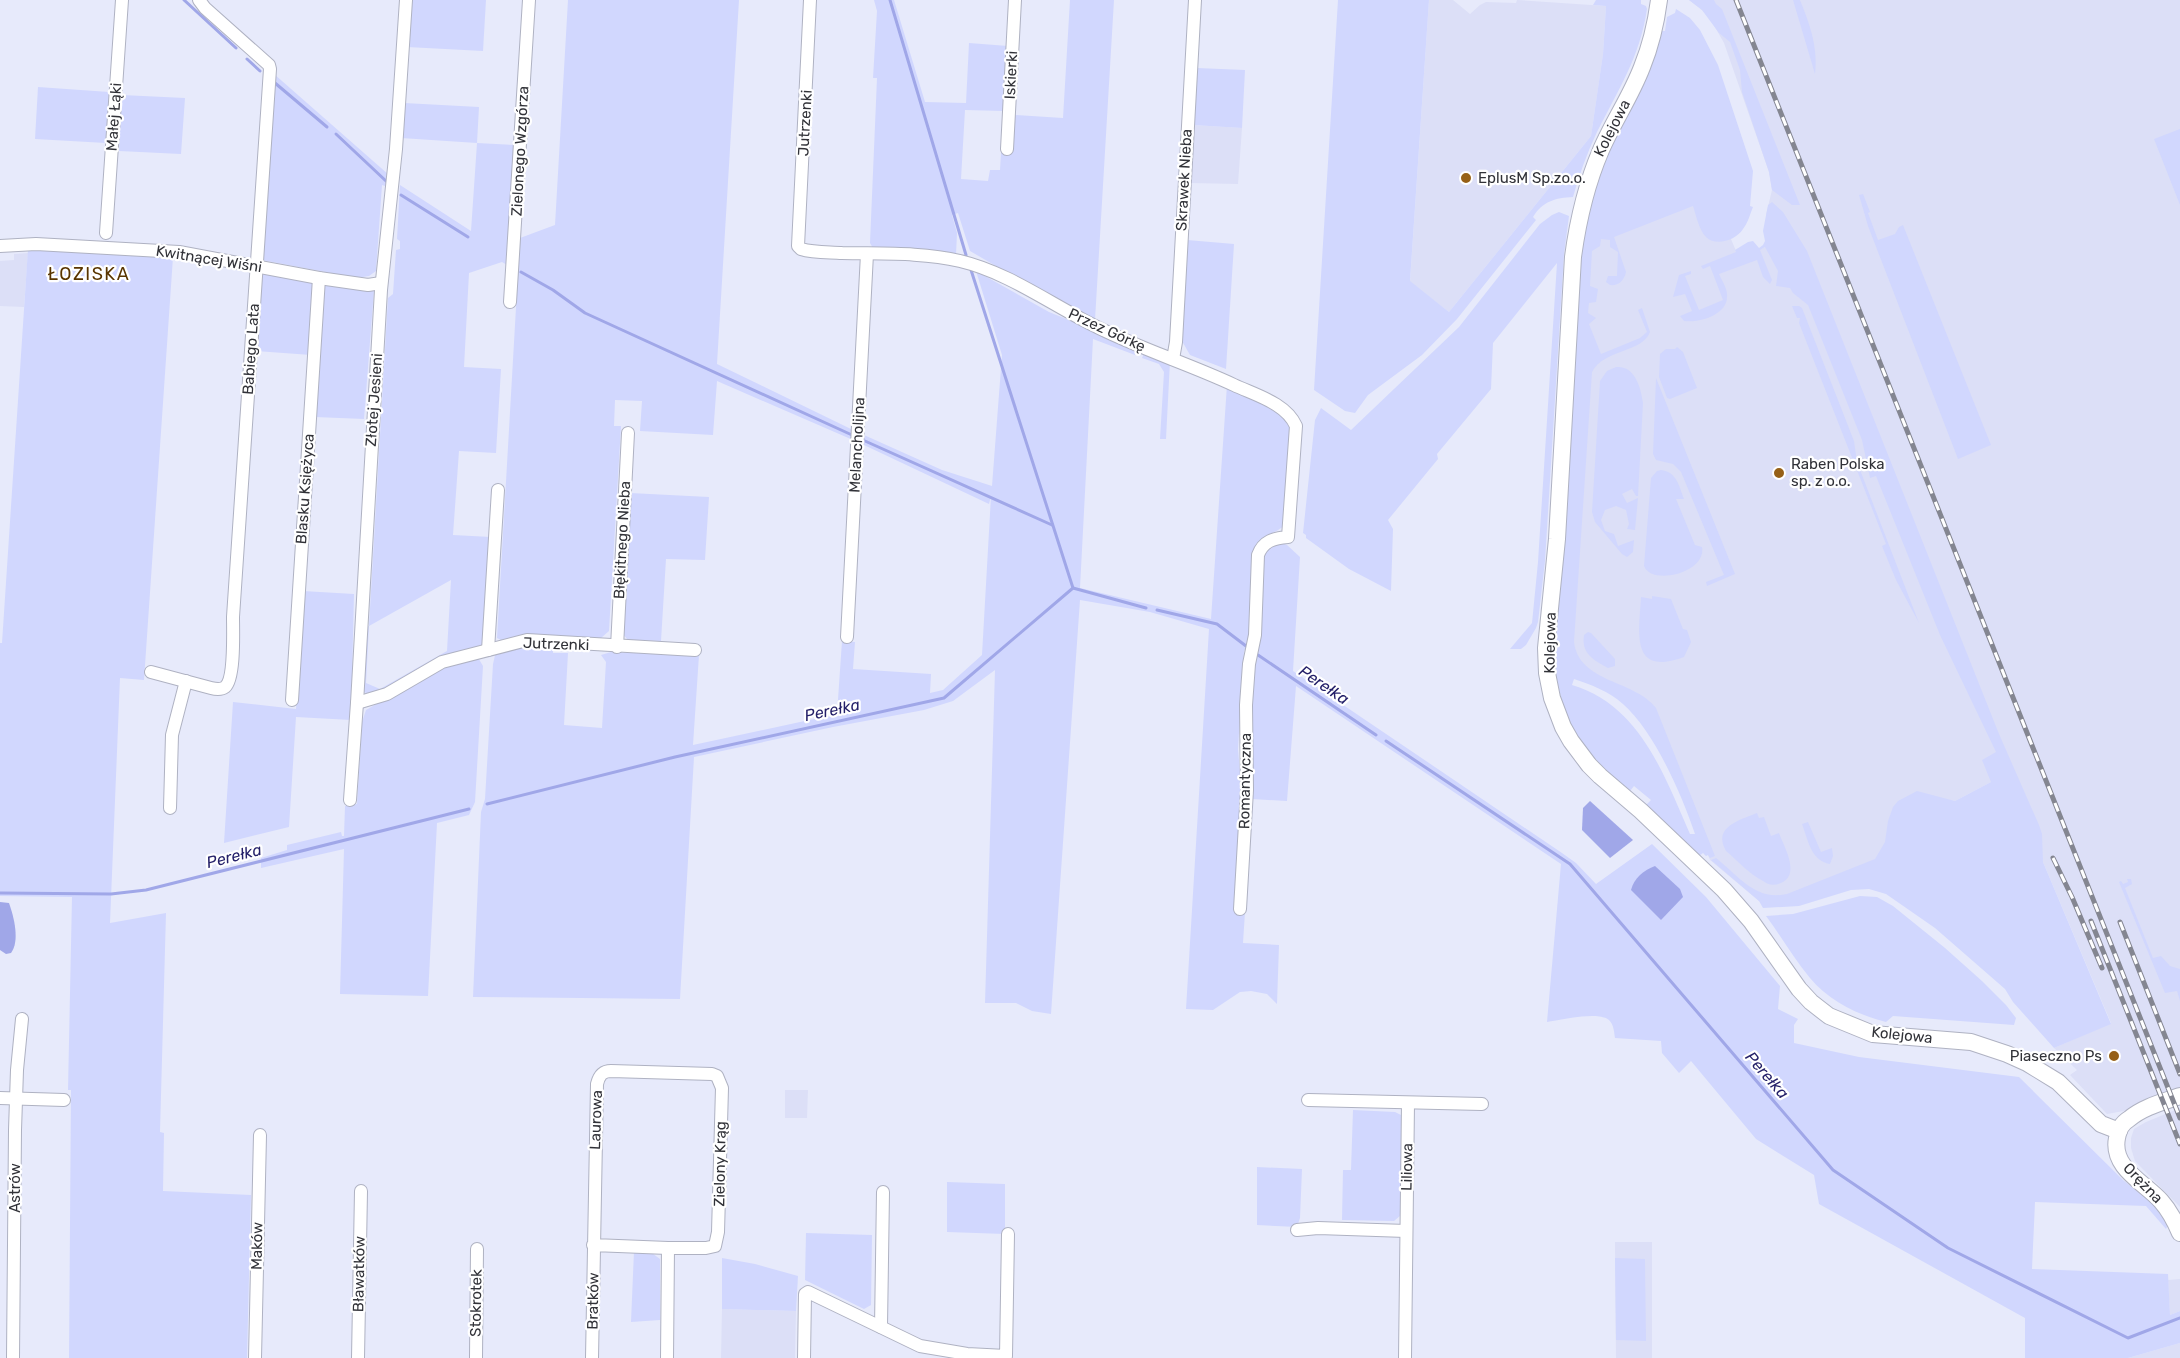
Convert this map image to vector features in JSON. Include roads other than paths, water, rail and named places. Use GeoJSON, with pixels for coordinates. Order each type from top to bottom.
{"type":"FeatureCollection","features":[{"type":"Feature","properties":{"kind":"street","name":"Małej Łąki"},"geometry":{"type":"LineString","coordinates":[[106,233],[122,0]]}},
{"type":"Feature","properties":{"kind":"street","name":"Babiego Lata"},"geometry":{"type":"LineString","coordinates":[[151,672],[211,688],[224,688],[232,667],[269,65],[199,0]]}},
{"type":"Feature","properties":{"kind":"street","name":"Złotej Jesieni"},"geometry":{"type":"LineString","coordinates":[[350,800],[381,283],[395,158],[406,0]]}},
{"type":"Feature","properties":{"kind":"street","name":"Zielonego Wzgórza"},"geometry":{"type":"LineString","coordinates":[[510,302],[529,0]]}},
{"type":"Feature","properties":{"kind":"street","name":"Jutrzenki"},"geometry":{"type":"LineString","coordinates":[[798,246],[810,0]]}},
{"type":"Feature","properties":{"kind":"street","name":"Iskierki"},"geometry":{"type":"LineString","coordinates":[[1007,150],[1015,0]]}},
{"type":"Feature","properties":{"kind":"street","name":"Skrawek Nieba"},"geometry":{"type":"LineString","coordinates":[[1173,359],[1176,342],[1195,0]]}},
{"type":"Feature","properties":{"kind":"street","name":"Kolejowa"},"geometry":{"type":"LineString","coordinates":[[1659,0],[1646,57],[1632,90],[1596,160],[1584,197],[1573,257],[1557,539],[1546,648],[1550,689],[1559,717],[1571,741],[1589,765],[1724,890],[1751,921],[1799,989],[1829,1016],[1873,1034],[1971,1042],[2007,1054],[2058,1082],[2101,1124],[2119,1131]]}},
{"type":"Feature","properties":{"kind":"street","name":"Kwitnącej Wiśni"},"geometry":{"type":"LineString","coordinates":[[0,246],[36,244],[168,251],[319,278],[368,285],[381,283]]}},
{"type":"Feature","properties":{"kind":"street","name":"Przez Górkę"},"geometry":{"type":"LineString","coordinates":[[798,246],[807,251],[942,258],[975,265],[1019,285],[1092,325],[1195,367],[1285,410],[1292,417],[1296,426],[1288,537]]}},
{"type":"Feature","properties":{"kind":"street","name":"Melancholijna"},"geometry":{"type":"LineString","coordinates":[[847,637],[867,254]]}},
{"type":"Feature","properties":{"kind":"street","name":"Blasku Księżyca"},"geometry":{"type":"LineString","coordinates":[[292,700],[319,278]]}},
{"type":"Feature","properties":{"kind":"street","name":"Błękitnego Nieba"},"geometry":{"type":"LineString","coordinates":[[617,647],[628,433]]}},
{"type":"Feature","properties":{"kind":"street"},"geometry":{"type":"LineString","coordinates":[[488,650],[498,490]]}},
{"type":"Feature","properties":{"kind":"street","name":"Romantyczna"},"geometry":{"type":"LineString","coordinates":[[1240,909],[1247,790],[1246,705],[1255,635],[1260,550],[1264,544],[1275,537],[1288,537]]}},
{"type":"Feature","properties":{"kind":"street","name":"Jutrzenki"},"geometry":{"type":"LineString","coordinates":[[357,703],[387,694],[442,662],[527,640],[695,650]]}},
{"type":"Feature","properties":{"kind":"street"},"geometry":{"type":"LineString","coordinates":[[170,808],[172,735],[186,681]]}},
{"type":"Feature","properties":{"kind":"street","name":"Astrów"},"geometry":{"type":"LineString","coordinates":[[13,1358],[16,1099],[22,1019]]}},
{"type":"Feature","properties":{"kind":"street","name":"Laurowa"},"geometry":{"type":"LineString","coordinates":[[593,1245],[599,1076],[603,1072],[611,1071],[715,1074]]}},
{"type":"Feature","properties":{"kind":"street","name":"Zielony Krąg"},"geometry":{"type":"LineString","coordinates":[[668,1248],[715,1246],[718,1233],[722,1088],[720,1079],[715,1074]]}},
{"type":"Feature","properties":{"kind":"street"},"geometry":{"type":"LineString","coordinates":[[2119,1131],[2127,1119],[2135,1114],[2180,1096]]}},
{"type":"Feature","properties":{"kind":"street"},"geometry":{"type":"LineString","coordinates":[[0,1098],[64,1100]]}},
{"type":"Feature","properties":{"kind":"street"},"geometry":{"type":"LineString","coordinates":[[1308,1100],[1482,1104]]}},
{"type":"Feature","properties":{"kind":"street","name":"Liliowa"},"geometry":{"type":"LineString","coordinates":[[1405,1358],[1408,1103]]}},
{"type":"Feature","properties":{"kind":"street","name":"Orężna"},"geometry":{"type":"LineString","coordinates":[[2119,1131],[2116,1145],[2121,1162],[2134,1178],[2161,1201],[2180,1233]]}},
{"type":"Feature","properties":{"kind":"street","name":"Maków"},"geometry":{"type":"LineString","coordinates":[[255,1358],[260,1135]]}},
{"type":"Feature","properties":{"kind":"street","name":"Bławatków"},"geometry":{"type":"LineString","coordinates":[[358,1358],[361,1191]]}},
{"type":"Feature","properties":{"kind":"street"},"geometry":{"type":"LineString","coordinates":[[881,1327],[884,1192]]}},
{"type":"Feature","properties":{"kind":"street"},"geometry":{"type":"LineString","coordinates":[[1297,1230],[1318,1228],[1406,1231]]}},
{"type":"Feature","properties":{"kind":"street"},"geometry":{"type":"LineString","coordinates":[[804,1358],[805,1294],[812,1293],[900,1337],[930,1348],[967,1354],[1006,1356],[1008,1234]]}},
{"type":"Feature","properties":{"kind":"street"},"geometry":{"type":"LineString","coordinates":[[593,1245],[668,1248],[667,1358]]}},
{"type":"Feature","properties":{"kind":"street","name":"Bratków"},"geometry":{"type":"LineString","coordinates":[[592,1358],[593,1245]]}},
{"type":"Feature","properties":{"kind":"street","name":"Stokrotek"},"geometry":{"type":"LineString","coordinates":[[476,1358],[477,1249]]}},
{"type":"Feature","properties":{"kind":"water"},"geometry":{"type":"Polygon","coordinates":[[[1590,801],[1633,840],[1610,858],[1582,830],[1583,808],[1590,801]]]}},
{"type":"Feature","properties":{"kind":"water"},"geometry":{"type":"Polygon","coordinates":[[[1655,866],[1680,889],[1683,897],[1661,920],[1631,890],[1640,875],[1655,866]]]}},
{"type":"Feature","properties":{"kind":"water"},"geometry":{"type":"Polygon","coordinates":[[[0,902],[9,903],[15,929],[14,948],[11,953],[6,954],[0,950],[0,902]]]}},
{"type":"Feature","properties":{"kind":"waterway"},"geometry":{"type":"LineString","coordinates":[[184,0],[236,48]]}},
{"type":"Feature","properties":{"kind":"waterway"},"geometry":{"type":"LineString","coordinates":[[890,0],[966,255]]}},
{"type":"Feature","properties":{"kind":"waterway"},"geometry":{"type":"LineString","coordinates":[[247,59],[260,71]]}},
{"type":"Feature","properties":{"kind":"waterway"},"geometry":{"type":"LineString","coordinates":[[275,83],[327,127]]}},
{"type":"Feature","properties":{"kind":"waterway"},"geometry":{"type":"LineString","coordinates":[[336,134],[386,181]]}},
{"type":"Feature","properties":{"kind":"waterway"},"geometry":{"type":"LineString","coordinates":[[401,195],[468,237]]}},
{"type":"Feature","properties":{"kind":"waterway"},"geometry":{"type":"LineString","coordinates":[[971,270],[1073,588]]}},
{"type":"Feature","properties":{"kind":"waterway"},"geometry":{"type":"LineString","coordinates":[[521,272],[553,290],[585,313],[852,435]]}},
{"type":"Feature","properties":{"kind":"waterway"},"geometry":{"type":"LineString","coordinates":[[865,441],[1052,525]]}},
{"type":"Feature","properties":{"kind":"waterway","name":"Perełka"},"geometry":{"type":"LineString","coordinates":[[487,804],[675,757],[944,698],[1073,588],[1146,608]]}},
{"type":"Feature","properties":{"kind":"waterway","name":"Perełka"},"geometry":{"type":"LineString","coordinates":[[1157,610],[1217,624],[1246,646]]}},
{"type":"Feature","properties":{"kind":"waterway","name":"Perełka"},"geometry":{"type":"LineString","coordinates":[[1258,655],[1376,735]]}},
{"type":"Feature","properties":{"kind":"waterway","name":"Perełka"},"geometry":{"type":"LineString","coordinates":[[1386,741],[1570,864],[1833,1170],[1948,1248],[2128,1338],[2180,1318]]}},
{"type":"Feature","properties":{"kind":"waterway","name":"Perełka"},"geometry":{"type":"LineString","coordinates":[[0,893],[111,894],[146,890],[469,809]]}},
{"type":"Feature","properties":{"kind":"railway"},"geometry":{"type":"LineString","coordinates":[[1736,0],[2180,1118]]}},
{"type":"Feature","properties":{"kind":"railway"},"geometry":{"type":"LineString","coordinates":[[2053,858],[2102,968]]}},
{"type":"Feature","properties":{"kind":"railway"},"geometry":{"type":"LineString","coordinates":[[2091,921],[2180,1144]]}},
{"type":"Feature","properties":{"kind":"railway"},"geometry":{"type":"LineString","coordinates":[[2120,922],[2180,1074]]}},
{"type":"Feature","properties":{"kind":"place","name":"EplusM Sp.zo.o."},"geometry":{"type":"Point","coordinates":[1466,178]}},
{"type":"Feature","properties":{"kind":"place","name":"Raben Polska sp. z o.o."},"geometry":{"type":"Point","coordinates":[1779,473]}},
{"type":"Feature","properties":{"kind":"place","name":"Piaseczno Ps"},"geometry":{"type":"Point","coordinates":[2114,1056]}},
{"type":"Feature","properties":{"kind":"district","name":"ŁOZISKA"},"geometry":{"type":"Point","coordinates":[89,274]}}]}
